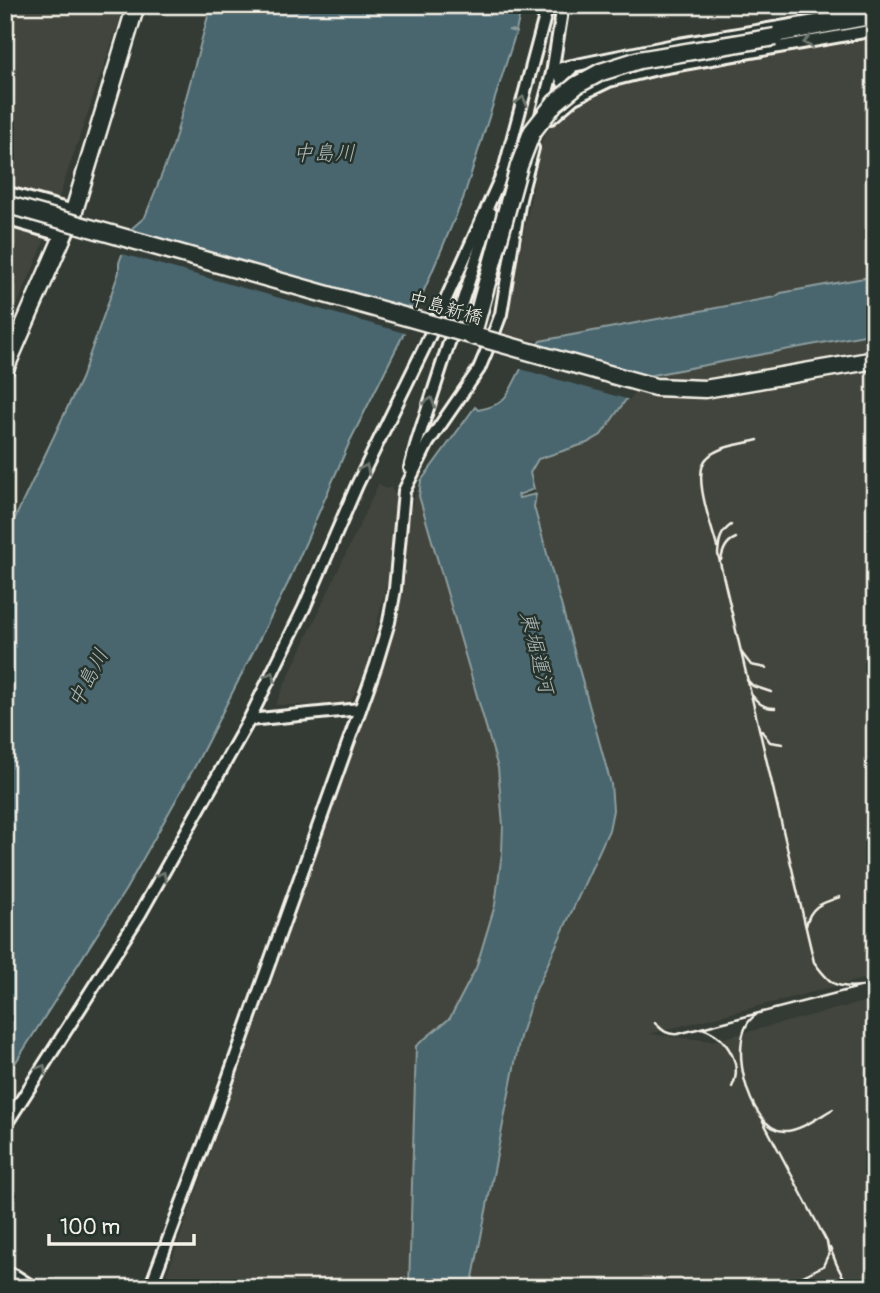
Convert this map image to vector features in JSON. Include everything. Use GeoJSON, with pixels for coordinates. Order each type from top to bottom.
{"type":"FeatureCollection","features":[{"type":"Feature","properties":{"kind":"street"},"geometry":{"type":"LineString","coordinates":[[5,369],[74,211],[136,5]]}},
{"type":"Feature","properties":{"kind":"street"},"geometry":{"type":"LineString","coordinates":[[149,1288],[221,1099],[376,665],[395,589],[404,491],[417,442],[505,167],[548,5]]}},
{"type":"Feature","properties":{"kind":"street"},"geometry":{"type":"LineString","coordinates":[[404,491],[428,443],[474,377],[501,314],[520,199],[552,73],[563,5]]}},
{"type":"Feature","properties":{"kind":"street"},"geometry":{"type":"LineString","coordinates":[[552,73],[589,62],[875,11]]}},
{"type":"Feature","properties":{"kind":"street"},"geometry":{"type":"LineString","coordinates":[[472,337],[519,166],[532,132],[555,103],[577,85],[601,72],[639,60],[875,18]]}},
{"type":"Feature","properties":{"kind":"street"},"geometry":{"type":"LineString","coordinates":[[535,140],[551,117],[589,89],[609,81],[661,68],[875,30]]}},
{"type":"Feature","properties":{"kind":"street"},"geometry":{"type":"LineString","coordinates":[[589,62],[568,70],[561,78],[562,84],[570,91],[589,89]]}},
{"type":"Feature","properties":{"kind":"street"},"geometry":{"type":"LineString","coordinates":[[5,1126],[140,914],[249,720],[304,608],[357,485],[425,346],[505,167]]}},
{"type":"Feature","properties":{"kind":"street"},"geometry":{"type":"LineString","coordinates":[[7,205],[74,211]]}},
{"type":"Feature","properties":{"kind":"street"},"geometry":{"type":"LineString","coordinates":[[7,205],[64,236]]}},
{"type":"Feature","properties":{"kind":"street","name":"中島新橋"},"geometry":{"type":"LineString","coordinates":[[7,205],[276,278],[472,337],[656,387],[705,389],[875,360]]}},
{"type":"Feature","properties":{"kind":"street"},"geometry":{"type":"LineString","coordinates":[[249,720],[360,709]]}},
{"type":"Feature","properties":{"kind":"street"},"geometry":{"type":"LineString","coordinates":[[5,1274],[14,1275],[34,1288]]}},
{"type":"Feature","properties":{"kind":"shaded area"},"geometry":{"type":"Polygon","coordinates":[[[5,5],[125,5],[39,255],[5,333],[5,5]]]}},
{"type":"Feature","properties":{"kind":"shaded area"},"geometry":{"type":"Polygon","coordinates":[[[875,34],[875,276],[540,341],[504,335],[542,141],[558,114],[592,93],[639,77],[875,34]]]}},
{"type":"Feature","properties":{"kind":"shaded area"},"geometry":{"type":"Polygon","coordinates":[[[875,333],[875,976],[650,1034],[712,1041],[875,999],[875,1288],[471,1288],[520,1037],[533,996],[609,830],[611,784],[534,507],[537,497],[531,476],[532,468],[538,459],[587,443],[601,435],[642,377],[875,333]]]}},
{"type":"Feature","properties":{"kind":"shaded area"},"geometry":{"type":"Polygon","coordinates":[[[379,483],[386,489],[391,487],[396,498],[387,583],[366,669],[351,701],[345,705],[275,705],[379,483]]]}},
{"type":"Feature","properties":{"kind":"shaded area"},"geometry":{"type":"Polygon","coordinates":[[[418,488],[498,768],[503,825],[495,906],[476,968],[450,1018],[416,1046],[409,1288],[162,1288],[384,664],[396,620],[410,510],[418,488]]]}},
{"type":"Feature","properties":{"kind":"water","name":"中島川"},"geometry":{"type":"Polygon","coordinates":[[[211,5],[522,5],[516,31],[508,30],[516,32],[463,199],[417,307],[350,441],[288,583],[195,766],[126,889],[5,1079],[5,539],[81,379],[119,272],[119,263],[131,229],[145,217],[173,146],[211,5]]]}},
{"type":"Feature","properties":{"kind":"water","name":"東堀運河"},"geometry":{"type":"Polygon","coordinates":[[[875,276],[875,333],[642,377],[601,435],[587,443],[538,459],[530,473],[534,489],[518,495],[519,498],[536,494],[534,507],[611,784],[613,810],[609,830],[533,996],[520,1037],[471,1288],[409,1288],[416,1046],[450,1018],[476,968],[495,905],[503,825],[498,768],[419,496],[421,481],[475,407],[478,410],[488,408],[506,396],[540,341],[875,276]]]}},
{"type":"Feature","properties":{"kind":"pier"},"geometry":{"type":"Polygon","coordinates":[[[128,229],[419,311],[408,334],[119,253],[128,229]]]}},
{"type":"Feature","properties":{"kind":"pier"},"geometry":{"type":"Polygon","coordinates":[[[534,343],[657,377],[640,382],[630,400],[517,368],[534,343]]]}},
{"type":"Feature","properties":{"kind":"railway"},"geometry":{"type":"LineString","coordinates":[[717,547],[704,501],[701,475],[703,465],[707,458],[718,451],[758,440]]}},
{"type":"Feature","properties":{"kind":"railway"},"geometry":{"type":"LineString","coordinates":[[731,525],[721,537],[718,554],[814,962],[829,980],[839,986],[862,986]]}},
{"type":"Feature","properties":{"kind":"railway"},"geometry":{"type":"LineString","coordinates":[[721,560],[726,547],[736,538]]}},
{"type":"Feature","properties":{"kind":"railway"},"geometry":{"type":"LineString","coordinates":[[741,652],[751,665],[766,668]]}},
{"type":"Feature","properties":{"kind":"railway"},"geometry":{"type":"LineString","coordinates":[[747,680],[753,686],[771,692]]}},
{"type":"Feature","properties":{"kind":"railway"},"geometry":{"type":"LineString","coordinates":[[750,693],[761,704],[775,708]]}},
{"type":"Feature","properties":{"kind":"railway"},"geometry":{"type":"LineString","coordinates":[[761,730],[770,742],[783,744]]}},
{"type":"Feature","properties":{"kind":"railway"},"geometry":{"type":"LineString","coordinates":[[806,926],[814,910],[840,897]]}},
{"type":"Feature","properties":{"kind":"railway"},"geometry":{"type":"LineString","coordinates":[[655,1023],[665,1032],[678,1034],[875,983]]}},
{"type":"Feature","properties":{"kind":"railway"},"geometry":{"type":"LineString","coordinates":[[756,1015],[747,1025],[742,1041],[741,1060],[744,1080],[760,1115],[771,1127],[790,1131],[833,1109]]}},
{"type":"Feature","properties":{"kind":"railway"},"geometry":{"type":"LineString","coordinates":[[702,1028],[718,1037],[730,1051],[736,1069],[732,1087]]}},
{"type":"Feature","properties":{"kind":"railway"},"geometry":{"type":"LineString","coordinates":[[763,1121],[827,1242],[829,1253],[823,1266],[779,1288]]}},
{"type":"Feature","properties":{"kind":"railway"},"geometry":{"type":"LineString","coordinates":[[830,1248],[843,1276],[851,1284],[857,1285]]}}]}
